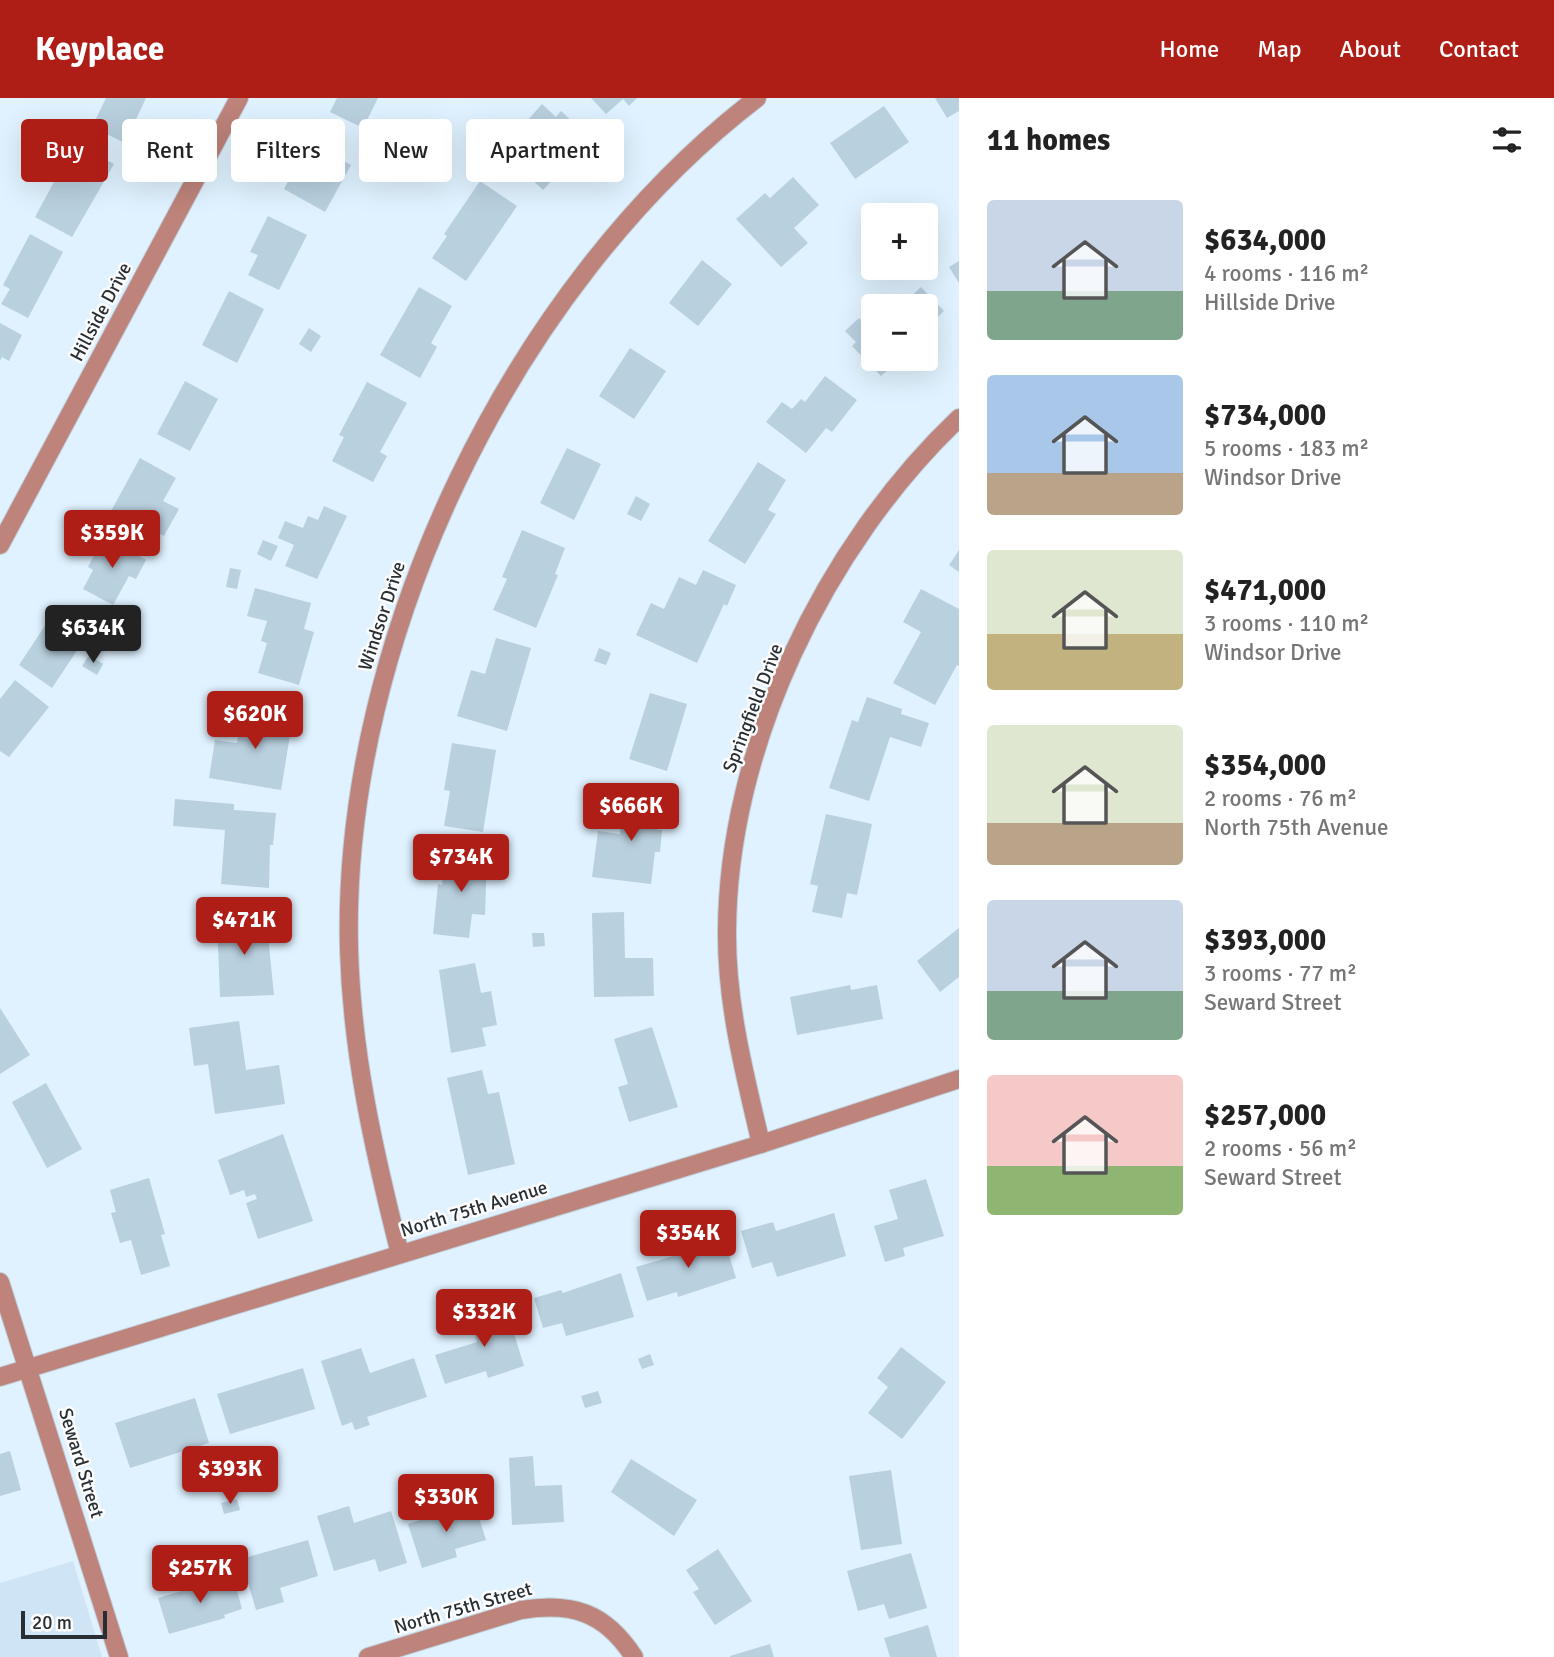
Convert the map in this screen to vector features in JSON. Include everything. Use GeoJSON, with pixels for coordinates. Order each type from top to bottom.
{"type":"FeatureCollection","features":[{"type":"Feature","properties":{"kind":"street","name":"Hillside Drive"},"geometry":{"type":"LineString","coordinates":[[0,545],[239,98]]}},
{"type":"Feature","properties":{"kind":"street","name":"Windsor Drive"},"geometry":{"type":"LineString","coordinates":[[400,1254],[367,1120],[355,1046],[349,947],[356,818],[367,744],[391,646],[442,516],[470,457],[528,355],[589,265],[658,186],[757,98]]}},
{"type":"Feature","properties":{"kind":"street","name":"Springfield Drive"},"geometry":{"type":"LineString","coordinates":[[761,1144],[731,1001],[727,936],[730,876],[739,811],[756,747],[779,686],[808,625],[856,541],[890,493],[959,418]]}},
{"type":"Feature","properties":{"kind":"street","name":"North 75th Avenue"},"geometry":{"type":"LineString","coordinates":[[0,1377],[761,1144],[959,1079]]}},
{"type":"Feature","properties":{"kind":"street","name":"Seward Street"},"geometry":{"type":"LineString","coordinates":[[0,1282],[119,1657]]}},
{"type":"Feature","properties":{"kind":"street","name":"North 75th Street"},"geometry":{"type":"LineString","coordinates":[[368,1657],[521,1610],[545,1606],[569,1608],[592,1616],[622,1638],[634,1657]]}},
{"type":"Feature","properties":{"kind":"shaded area"},"geometry":{"type":"Polygon","coordinates":[[[73,1561],[102,1657],[0,1657],[0,1583],[73,1561]]]}},
{"type":"Feature","properties":{"kind":"building"},"geometry":{"type":"Polygon","coordinates":[[[106,98],[146,98],[136,119],[122,119],[122,142],[108,135],[108,119],[96,119],[106,98]]]}},
{"type":"Feature","properties":{"kind":"building"},"geometry":{"type":"Polygon","coordinates":[[[337,98],[378,98],[368,119],[359,119],[359,126],[330,112],[337,98]]]}},
{"type":"Feature","properties":{"kind":"building"},"geometry":{"type":"Polygon","coordinates":[[[591,98],[637,98],[629,106],[623,99],[606,114],[591,98]]]}},
{"type":"Feature","properties":{"kind":"building"},"geometry":{"type":"Polygon","coordinates":[[[935,98],[959,98],[959,111],[947,118],[935,98]]]}},
{"type":"Feature","properties":{"kind":"building"},"geometry":{"type":"Polygon","coordinates":[[[542,104],[556,117],[561,111],[570,119],[529,119],[542,104]]]}},
{"type":"Feature","properties":{"kind":"building"},"geometry":{"type":"Polygon","coordinates":[[[884,106],[909,142],[855,179],[830,143],[884,106]]]}},
{"type":"Feature","properties":{"kind":"building"},"geometry":{"type":"Polygon","coordinates":[[[108,161],[114,164],[108,174],[108,161]]]}},
{"type":"Feature","properties":{"kind":"building"},"geometry":{"type":"Polygon","coordinates":[[[345,162],[351,165],[345,176],[345,162]]]}},
{"type":"Feature","properties":{"kind":"building"},"geometry":{"type":"Polygon","coordinates":[[[793,177],[819,205],[794,228],[808,243],[781,267],[736,219],[765,193],[770,198],[793,177]]]}},
{"type":"Feature","properties":{"kind":"building"},"geometry":{"type":"Polygon","coordinates":[[[54,182],[104,182],[72,237],[35,217],[54,182]]]}},
{"type":"Feature","properties":{"kind":"building"},"geometry":{"type":"Polygon","coordinates":[[[288,182],[342,182],[325,212],[284,189],[288,182]]]}},
{"type":"Feature","properties":{"kind":"building"},"geometry":{"type":"Polygon","coordinates":[[[479,182],[517,206],[466,281],[432,258],[447,236],[444,234],[479,182]]]}},
{"type":"Feature","properties":{"kind":"building"},"geometry":{"type":"Polygon","coordinates":[[[534,182],[551,182],[543,190],[534,182]]]}},
{"type":"Feature","properties":{"kind":"building"},"geometry":{"type":"Polygon","coordinates":[[[268,216],[307,235],[279,290],[248,275],[258,255],[250,252],[268,216]]]}},
{"type":"Feature","properties":{"kind":"building"},"geometry":{"type":"Polygon","coordinates":[[[30,234],[63,252],[28,318],[1,304],[10,289],[3,285],[30,234]]]}},
{"type":"Feature","properties":{"kind":"building"},"geometry":{"type":"Polygon","coordinates":[[[702,260],[732,284],[698,326],[669,303],[702,260]]]}},
{"type":"Feature","properties":{"kind":"building"},"geometry":{"type":"Polygon","coordinates":[[[959,261],[959,283],[949,267],[959,261]]]}},
{"type":"Feature","properties":{"kind":"building"},"geometry":{"type":"Polygon","coordinates":[[[419,287],[452,306],[431,343],[437,347],[420,378],[380,355],[419,287]]]}},
{"type":"Feature","properties":{"kind":"building"},"geometry":{"type":"Polygon","coordinates":[[[921,287],[928,294],[914,294],[921,287]]]}},
{"type":"Feature","properties":{"kind":"building"},"geometry":{"type":"Polygon","coordinates":[[[229,291],[264,309],[237,363],[202,345],[229,291]]]}},
{"type":"Feature","properties":{"kind":"building"},"geometry":{"type":"Polygon","coordinates":[[[938,305],[944,311],[938,317],[938,305]]]}},
{"type":"Feature","properties":{"kind":"building"},"geometry":{"type":"Polygon","coordinates":[[[859,318],[861,320],[861,355],[852,346],[856,342],[845,331],[859,318]]]}},
{"type":"Feature","properties":{"kind":"building"},"geometry":{"type":"Polygon","coordinates":[[[0,323],[22,335],[9,361],[2,357],[0,361],[0,323]]]}},
{"type":"Feature","properties":{"kind":"building"},"geometry":{"type":"Polygon","coordinates":[[[309,328],[321,336],[311,352],[299,344],[309,328]]]}},
{"type":"Feature","properties":{"kind":"building"},"geometry":{"type":"Polygon","coordinates":[[[630,348],[666,371],[634,419],[599,396],[630,348]]]}},
{"type":"Feature","properties":{"kind":"building"},"geometry":{"type":"Polygon","coordinates":[[[825,376],[857,400],[832,432],[826,428],[806,453],[766,422],[782,402],[792,409],[801,399],[805,402],[825,376]]]}},
{"type":"Feature","properties":{"kind":"building"},"geometry":{"type":"Polygon","coordinates":[[[185,381],[218,399],[190,451],[157,434],[185,381]]]}},
{"type":"Feature","properties":{"kind":"building"},"geometry":{"type":"Polygon","coordinates":[[[367,382],[407,403],[380,452],[387,456],[373,482],[332,461],[344,437],[339,435],[367,382]]]}},
{"type":"Feature","properties":{"kind":"building"},"geometry":{"type":"Polygon","coordinates":[[[567,448],[601,464],[574,520],[540,503],[567,448]]]}},
{"type":"Feature","properties":{"kind":"building"},"geometry":{"type":"Polygon","coordinates":[[[140,458],[176,478],[163,501],[179,509],[164,536],[146,526],[143,531],[110,513],[140,458]]]}},
{"type":"Feature","properties":{"kind":"building"},"geometry":{"type":"Polygon","coordinates":[[[758,462],[786,480],[768,510],[776,514],[745,564],[708,541],[758,462]]]}},
{"type":"Feature","properties":{"kind":"building"},"geometry":{"type":"Polygon","coordinates":[[[636,496],[650,504],[641,521],[627,514],[636,496]]]}},
{"type":"Feature","properties":{"kind":"building"},"geometry":{"type":"Polygon","coordinates":[[[324,506],[347,516],[317,579],[285,566],[294,545],[278,538],[285,521],[303,528],[308,516],[318,520],[324,506]]]}},
{"type":"Feature","properties":{"kind":"building"},"geometry":{"type":"Polygon","coordinates":[[[522,530],[565,548],[555,574],[558,575],[536,628],[493,610],[507,579],[502,577],[522,530]]]}},
{"type":"Feature","properties":{"kind":"building"},"geometry":{"type":"Polygon","coordinates":[[[104,537],[146,560],[136,579],[129,576],[113,605],[83,589],[93,570],[88,567],[104,537]]]}},
{"type":"Feature","properties":{"kind":"building"},"geometry":{"type":"Polygon","coordinates":[[[263,540],[278,546],[271,561],[257,554],[263,540]]]}},
{"type":"Feature","properties":{"kind":"building"},"geometry":{"type":"Polygon","coordinates":[[[959,550],[959,572],[949,565],[959,550]]]}},
{"type":"Feature","properties":{"kind":"building"},"geometry":{"type":"Polygon","coordinates":[[[230,568],[241,570],[237,589],[226,587],[230,568]]]}},
{"type":"Feature","properties":{"kind":"building"},"geometry":{"type":"Polygon","coordinates":[[[703,570],[736,585],[727,606],[724,604],[697,663],[636,635],[651,603],[664,609],[679,577],[696,585],[703,570]]]}},
{"type":"Feature","properties":{"kind":"building"},"geometry":{"type":"Polygon","coordinates":[[[255,588],[311,603],[304,629],[314,632],[299,685],[258,673],[267,643],[261,641],[267,621],[247,616],[255,588]]]}},
{"type":"Feature","properties":{"kind":"building"},"geometry":{"type":"Polygon","coordinates":[[[921,589],[959,609],[959,666],[957,665],[935,705],[893,683],[921,632],[903,622],[921,589]]]}},
{"type":"Feature","properties":{"kind":"building"},"geometry":{"type":"Polygon","coordinates":[[[54,612],[88,634],[52,688],[19,665],[54,612]]]}},
{"type":"Feature","properties":{"kind":"building"},"geometry":{"type":"Polygon","coordinates":[[[496,638],[531,648],[507,731],[457,716],[471,670],[485,674],[496,638]]]}},
{"type":"Feature","properties":{"kind":"building"},"geometry":{"type":"Polygon","coordinates":[[[599,648],[611,653],[606,665],[594,661],[599,648]]]}},
{"type":"Feature","properties":{"kind":"building"},"geometry":{"type":"Polygon","coordinates":[[[89,655],[103,664],[97,675],[82,666],[89,655]]]}},
{"type":"Feature","properties":{"kind":"building"},"geometry":{"type":"Polygon","coordinates":[[[15,680],[49,707],[9,757],[0,751],[0,699],[15,680]]]}},
{"type":"Feature","properties":{"kind":"building"},"geometry":{"type":"Polygon","coordinates":[[[650,693],[687,704],[667,771],[629,759],[650,693]]]}},
{"type":"Feature","properties":{"kind":"building"},"geometry":{"type":"Polygon","coordinates":[[[867,697],[902,709],[901,714],[929,723],[921,747],[890,737],[869,801],[829,788],[852,720],[858,722],[867,697]]]}},
{"type":"Feature","properties":{"kind":"building"},"geometry":{"type":"Polygon","coordinates":[[[250,702],[284,708],[280,727],[291,729],[281,790],[209,778],[215,740],[237,743],[240,724],[246,725],[250,702]]]}},
{"type":"Feature","properties":{"kind":"building"},"geometry":{"type":"Polygon","coordinates":[[[452,743],[496,750],[483,832],[444,826],[450,791],[444,790],[452,743]]]}},
{"type":"Feature","properties":{"kind":"building"},"geometry":{"type":"Polygon","coordinates":[[[625,793],[661,798],[657,830],[662,830],[660,852],[655,852],[651,884],[592,877],[598,831],[620,834],[625,793]]]}},
{"type":"Feature","properties":{"kind":"building"},"geometry":{"type":"Polygon","coordinates":[[[175,799],[234,804],[234,810],[276,813],[273,845],[270,845],[269,888],[221,884],[225,830],[173,826],[175,799]]]}},
{"type":"Feature","properties":{"kind":"building"},"geometry":{"type":"Polygon","coordinates":[[[826,814],[872,824],[857,895],[847,893],[842,918],[812,912],[818,886],[810,884],[826,814]]]}},
{"type":"Feature","properties":{"kind":"building"},"geometry":{"type":"Polygon","coordinates":[[[445,851],[487,855],[485,915],[472,914],[469,938],[433,934],[438,884],[442,885],[445,851]]]}},
{"type":"Feature","properties":{"kind":"building"},"geometry":{"type":"Polygon","coordinates":[[[624,912],[625,958],[653,958],[654,996],[594,997],[592,913],[624,912]]]}},
{"type":"Feature","properties":{"kind":"building"},"geometry":{"type":"Polygon","coordinates":[[[266,916],[274,995],[220,997],[217,919],[266,916]]]}},
{"type":"Feature","properties":{"kind":"building"},"geometry":{"type":"Polygon","coordinates":[[[959,928],[959,977],[940,992],[917,961],[959,928]]]}},
{"type":"Feature","properties":{"kind":"building"},"geometry":{"type":"Polygon","coordinates":[[[532,933],[544,933],[545,946],[533,947],[532,933]]]}},
{"type":"Feature","properties":{"kind":"building"},"geometry":{"type":"Polygon","coordinates":[[[475,963],[481,993],[491,991],[497,1025],[482,1028],[486,1046],[451,1053],[439,970],[475,963]]]}},
{"type":"Feature","properties":{"kind":"building"},"geometry":{"type":"Polygon","coordinates":[[[850,985],[851,990],[877,985],[883,1019],[797,1035],[790,997],[850,985]]]}},
{"type":"Feature","properties":{"kind":"building"},"geometry":{"type":"Polygon","coordinates":[[[0,1008],[30,1055],[0,1074],[0,1008]]]}},
{"type":"Feature","properties":{"kind":"building"},"geometry":{"type":"Polygon","coordinates":[[[239,1021],[246,1070],[279,1065],[285,1104],[215,1114],[208,1064],[194,1066],[189,1028],[239,1021]]]}},
{"type":"Feature","properties":{"kind":"building"},"geometry":{"type":"Polygon","coordinates":[[[652,1027],[678,1107],[629,1122],[618,1087],[628,1084],[614,1039],[652,1027]]]}},
{"type":"Feature","properties":{"kind":"building"},"geometry":{"type":"Polygon","coordinates":[[[482,1070],[488,1094],[499,1092],[515,1164],[468,1175],[447,1078],[482,1070]]]}},
{"type":"Feature","properties":{"kind":"building"},"geometry":{"type":"Polygon","coordinates":[[[46,1083],[82,1149],[47,1168],[12,1102],[46,1083]]]}},
{"type":"Feature","properties":{"kind":"building"},"geometry":{"type":"Polygon","coordinates":[[[283,1134],[313,1221],[258,1239],[246,1203],[257,1199],[255,1194],[246,1197],[244,1190],[230,1195],[218,1160],[283,1134]]]}},
{"type":"Feature","properties":{"kind":"building"},"geometry":{"type":"Polygon","coordinates":[[[149,1178],[165,1234],[161,1235],[170,1266],[141,1275],[131,1240],[120,1243],[111,1213],[116,1212],[110,1190],[149,1178]]]}},
{"type":"Feature","properties":{"kind":"building"},"geometry":{"type":"Polygon","coordinates":[[[926,1179],[944,1236],[903,1248],[905,1256],[885,1262],[874,1226],[898,1219],[889,1190],[926,1179]]]}},
{"type":"Feature","properties":{"kind":"building"},"geometry":{"type":"Polygon","coordinates":[[[834,1213],[846,1256],[777,1277],[772,1262],[752,1268],[741,1231],[773,1222],[776,1231],[834,1213]]]}},
{"type":"Feature","properties":{"kind":"building"},"geometry":{"type":"Polygon","coordinates":[[[724,1238],[736,1278],[678,1297],[677,1292],[647,1301],[636,1267],[680,1254],[678,1245],[694,1240],[696,1247],[724,1238]]]}},
{"type":"Feature","properties":{"kind":"building"},"geometry":{"type":"Polygon","coordinates":[[[621,1273],[634,1317],[566,1336],[562,1323],[543,1328],[534,1298],[561,1290],[563,1293],[621,1273]]]}},
{"type":"Feature","properties":{"kind":"building"},"geometry":{"type":"Polygon","coordinates":[[[505,1304],[524,1366],[488,1378],[486,1371],[445,1384],[435,1355],[477,1342],[469,1315],[505,1304]]]}},
{"type":"Feature","properties":{"kind":"building"},"geometry":{"type":"Polygon","coordinates":[[[901,1347],[946,1382],[902,1439],[868,1413],[888,1387],[877,1378],[901,1347]]]}},
{"type":"Feature","properties":{"kind":"building"},"geometry":{"type":"Polygon","coordinates":[[[361,1348],[370,1373],[414,1358],[427,1397],[367,1417],[370,1425],[355,1430],[352,1422],[342,1426],[321,1361],[361,1348]]]}},
{"type":"Feature","properties":{"kind":"building"},"geometry":{"type":"Polygon","coordinates":[[[650,1354],[654,1365],[642,1369],[638,1359],[650,1354]]]}},
{"type":"Feature","properties":{"kind":"building"},"geometry":{"type":"Polygon","coordinates":[[[303,1368],[315,1409],[230,1434],[217,1394],[303,1368]]]}},
{"type":"Feature","properties":{"kind":"building"},"geometry":{"type":"Polygon","coordinates":[[[598,1391],[602,1403],[585,1408],[581,1396],[598,1391]]]}},
{"type":"Feature","properties":{"kind":"building"},"geometry":{"type":"Polygon","coordinates":[[[195,1398],[209,1443],[130,1468],[115,1423],[195,1398]]]}},
{"type":"Feature","properties":{"kind":"building"},"geometry":{"type":"Polygon","coordinates":[[[10,1451],[21,1490],[0,1496],[0,1454],[10,1451]]]}},
{"type":"Feature","properties":{"kind":"building"},"geometry":{"type":"Polygon","coordinates":[[[533,1456],[535,1486],[562,1485],[564,1522],[512,1525],[509,1458],[533,1456]]]}},
{"type":"Feature","properties":{"kind":"building"},"geometry":{"type":"Polygon","coordinates":[[[631,1459],[697,1500],[674,1536],[611,1492],[631,1459]]]}},
{"type":"Feature","properties":{"kind":"building"},"geometry":{"type":"Polygon","coordinates":[[[891,1470],[902,1544],[861,1550],[849,1476],[891,1470]]]}},
{"type":"Feature","properties":{"kind":"building"},"geometry":{"type":"Polygon","coordinates":[[[237,1499],[240,1510],[224,1514],[221,1503],[237,1499]]]}},
{"type":"Feature","properties":{"kind":"building"},"geometry":{"type":"Polygon","coordinates":[[[474,1502],[486,1540],[455,1549],[457,1557],[422,1568],[408,1524],[474,1502]]]}},
{"type":"Feature","properties":{"kind":"building"},"geometry":{"type":"Polygon","coordinates":[[[349,1506],[354,1523],[391,1511],[407,1563],[379,1572],[375,1559],[334,1571],[317,1516],[349,1506]]]}},
{"type":"Feature","properties":{"kind":"building"},"geometry":{"type":"Polygon","coordinates":[[[308,1540],[318,1576],[280,1588],[284,1602],[256,1610],[241,1559],[308,1540]]]}},
{"type":"Feature","properties":{"kind":"building"},"geometry":{"type":"Polygon","coordinates":[[[718,1549],[752,1601],[715,1625],[693,1592],[699,1589],[686,1570],[718,1549]]]}},
{"type":"Feature","properties":{"kind":"building"},"geometry":{"type":"Polygon","coordinates":[[[911,1553],[927,1608],[889,1619],[884,1604],[858,1611],[847,1571],[911,1553]]]}},
{"type":"Feature","properties":{"kind":"building"},"geometry":{"type":"Polygon","coordinates":[[[233,1576],[242,1609],[224,1615],[225,1618],[169,1634],[158,1598],[233,1576]]]}},
{"type":"Feature","properties":{"kind":"building"},"geometry":{"type":"Polygon","coordinates":[[[928,1625],[937,1657],[890,1657],[884,1638],[928,1625]]]}},
{"type":"Feature","properties":{"kind":"building"},"geometry":{"type":"Polygon","coordinates":[[[770,1644],[774,1657],[730,1657],[730,1656],[770,1644]]]}}]}
